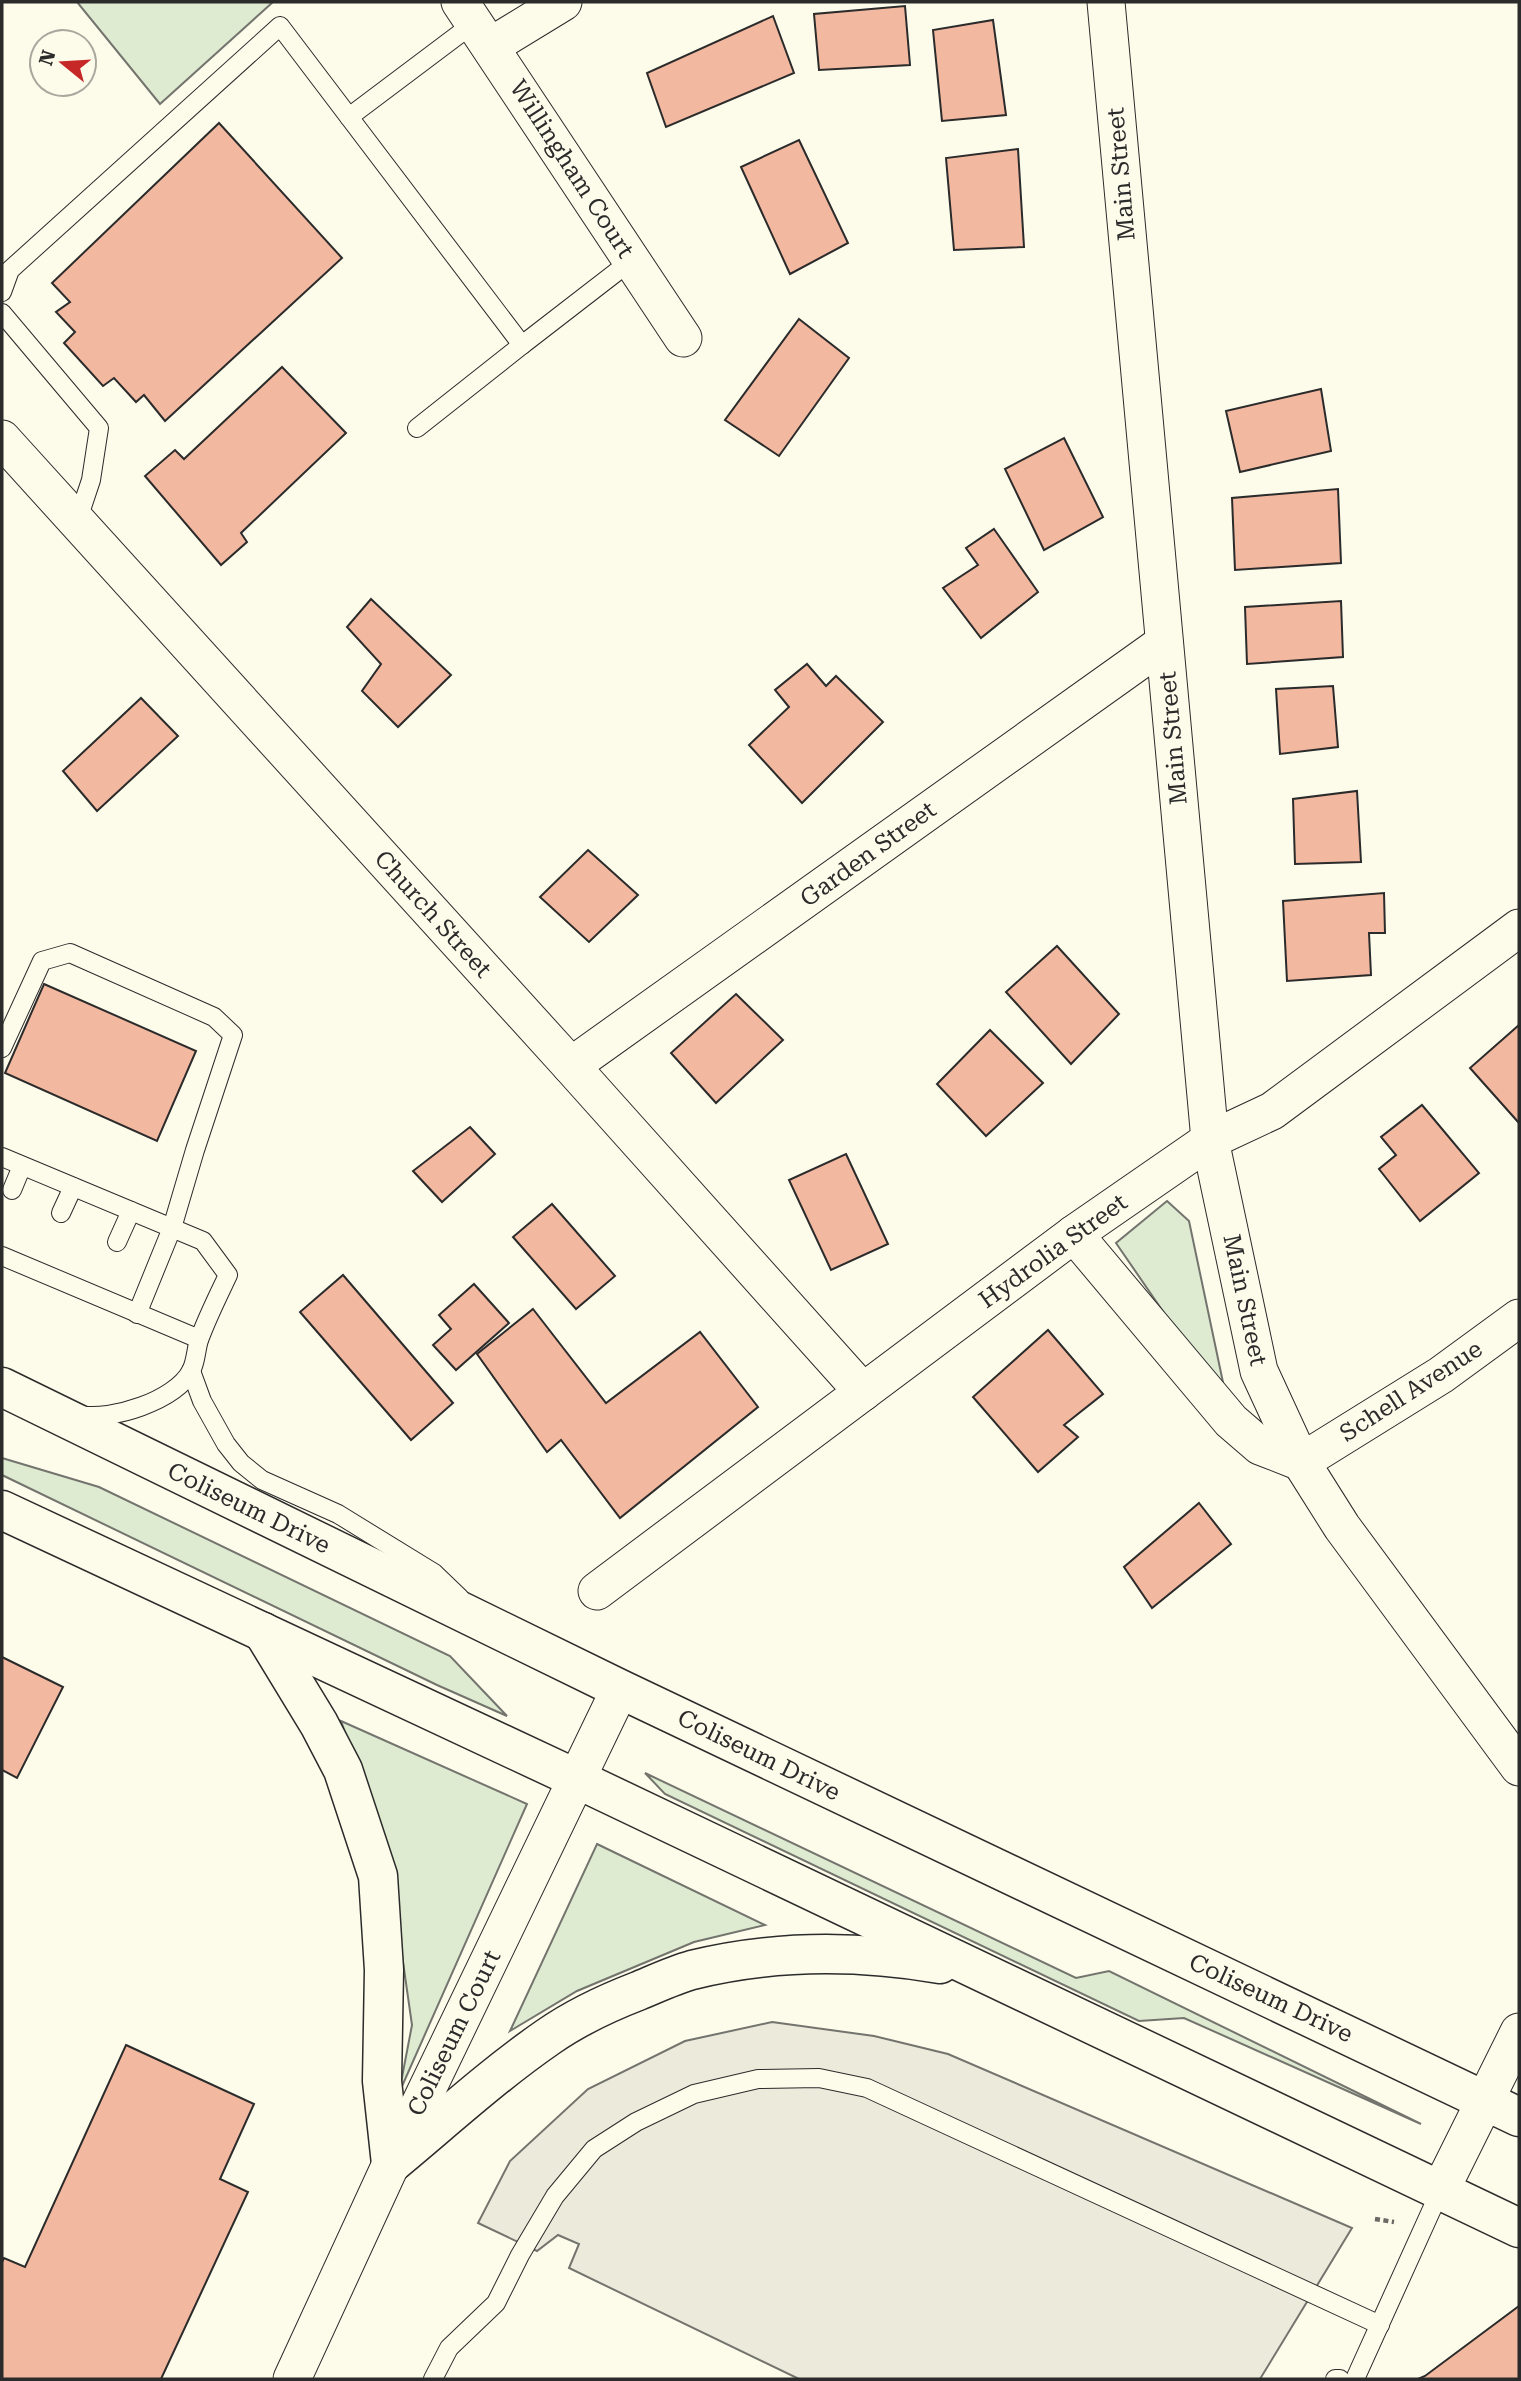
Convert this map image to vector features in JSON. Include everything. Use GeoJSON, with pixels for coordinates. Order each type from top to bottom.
{"type":"FeatureCollection","features":[{"type":"Feature","properties":{"kind":"main road","name":"Coliseum Drive"},"geometry":{"type":"LineString","coordinates":[[2,1387],[620,1689],[1519,2117]]}},
{"type":"Feature","properties":{"kind":"main road"},"geometry":{"type":"LineString","coordinates":[[2,1510],[577,1779],[1519,2228]]}},
{"type":"Feature","properties":{"kind":"main road"},"geometry":{"type":"LineString","coordinates":[[263,1632],[319,1724],[343,1770],[378,1876],[384,1970],[382,2081],[391,2164]]}},
{"type":"Feature","properties":{"kind":"main road"},"geometry":{"type":"LineString","coordinates":[[391,2164],[549,2036],[611,2002],[690,1970],[765,1956],[826,1953],[914,1959],[977,1970]]}},
{"type":"Feature","properties":{"kind":"street"},"geometry":{"type":"LineString","coordinates":[[475,24],[563,2]]}},
{"type":"Feature","properties":{"kind":"street","name":"Main Street"},"geometry":{"type":"LineString","coordinates":[[1106,2],[1210,1140],[1259,1371],[1301,1462],[1342,1527],[1519,1767]]}},
{"type":"Feature","properties":{"kind":"street","name":"Willingham Court"},"geometry":{"type":"LineString","coordinates":[[475,24],[683,338]]}},
{"type":"Feature","properties":{"kind":"street","name":"Church Street"},"geometry":{"type":"LineString","coordinates":[[2,439],[572,1066],[863,1392]]}},
{"type":"Feature","properties":{"kind":"street","name":"Garden Street"},"geometry":{"type":"LineString","coordinates":[[572,1066],[1164,642]]}},
{"type":"Feature","properties":{"kind":"street","name":"Hydrolia Street"},"geometry":{"type":"LineString","coordinates":[[597,1591],[1074,1234],[1210,1140],[1272,1111],[1519,928]]}},
{"type":"Feature","properties":{"kind":"street"},"geometry":{"type":"LineString","coordinates":[[1074,1234],[1231,1421],[1259,1446],[1301,1462]]}},
{"type":"Feature","properties":{"kind":"street","name":"Schell Avenue"},"geometry":{"type":"LineString","coordinates":[[1301,1462],[1441,1375],[1519,1318]]}},
{"type":"Feature","properties":{"kind":"street","name":"Coliseum Court"},"geometry":{"type":"LineString","coordinates":[[292,2379],[391,2164],[620,1689]]}},
{"type":"Feature","properties":{"kind":"street"},"geometry":{"type":"LineString","coordinates":[[1441,2189],[1519,2032]]}},
{"type":"Feature","properties":{"kind":"lane"},"geometry":{"type":"LineString","coordinates":[[349,117],[475,24]]}},
{"type":"Feature","properties":{"kind":"lane"},"geometry":{"type":"LineString","coordinates":[[2,292],[10,271],[280,26],[522,345]]}},
{"type":"Feature","properties":{"kind":"lane"},"geometry":{"type":"LineString","coordinates":[[417,428],[632,260]]}},
{"type":"Feature","properties":{"kind":"lane"},"geometry":{"type":"LineString","coordinates":[[2,313],[99,429],[91,480],[78,522]]}},
{"type":"Feature","properties":{"kind":"lane"},"geometry":{"type":"LineString","coordinates":[[2,1048],[42,961],[70,953],[214,1017],[233,1035],[172,1228],[137,1314]]}},
{"type":"Feature","properties":{"kind":"lane"},"geometry":{"type":"LineString","coordinates":[[2,1157],[204,1241],[228,1275],[199,1339],[191,1371],[160,1398],[130,1411],[91,1417],[46,1409]]}},
{"type":"Feature","properties":{"kind":"lane"},"geometry":{"type":"LineString","coordinates":[[12,1190],[22,1166]]}},
{"type":"Feature","properties":{"kind":"lane"},"geometry":{"type":"LineString","coordinates":[[61,1213],[74,1187]]}},
{"type":"Feature","properties":{"kind":"lane"},"geometry":{"type":"LineString","coordinates":[[117,1242],[131,1211]]}},
{"type":"Feature","properties":{"kind":"lane"},"geometry":{"type":"LineString","coordinates":[[2,1256],[39,1262],[96,1287],[137,1314],[199,1339]]}},
{"type":"Feature","properties":{"kind":"lane"},"geometry":{"type":"LineString","coordinates":[[191,1371],[208,1412],[226,1444],[241,1463],[262,1480],[338,1514],[435,1573],[491,1626]]}},
{"type":"Feature","properties":{"kind":"lane"},"geometry":{"type":"LineString","coordinates":[[433,2379],[449,2348],[496,2303],[520,2255],[555,2196],[594,2150],[636,2122],[694,2094],[758,2079],[819,2078],[867,2088],[1380,2325]]}},
{"type":"Feature","properties":{"kind":"lane"},"geometry":{"type":"LineString","coordinates":[[1355,2379],[1441,2189]]}},
{"type":"Feature","properties":{"kind":"lane"},"geometry":{"type":"LineString","coordinates":[[1335,2379],[1340,2379]]}},
{"type":"Feature","properties":{"kind":"path"},"geometry":{"type":"LineString","coordinates":[[1375,2219],[1395,2222]]}},
{"type":"Feature","properties":{"kind":"green space"},"geometry":{"type":"Polygon","coordinates":[[[77,2],[273,2],[160,104],[77,2]]]}},
{"type":"Feature","properties":{"kind":"green space"},"geometry":{"type":"Polygon","coordinates":[[[1167,1201],[1189,1221],[1228,1406],[1116,1243],[1167,1201]]]}},
{"type":"Feature","properties":{"kind":"green space"},"geometry":{"type":"Polygon","coordinates":[[[2,1458],[99,1487],[450,1656],[507,1716],[437,1685],[2,1475],[2,1458]]]}},
{"type":"Feature","properties":{"kind":"green space"},"geometry":{"type":"Polygon","coordinates":[[[341,1721],[527,1804],[399,2093],[412,2025],[387,1850],[341,1721]]]}},
{"type":"Feature","properties":{"kind":"green space"},"geometry":{"type":"Polygon","coordinates":[[[645,1773],[1076,1978],[1109,1971],[1421,2124],[1184,2018],[1139,2021],[665,1794],[645,1773]]]}},
{"type":"Feature","properties":{"kind":"green space"},"geometry":{"type":"Polygon","coordinates":[[[597,1844],[765,1925],[694,1942],[577,1991],[510,2031],[597,1844]]]}},
{"type":"Feature","properties":{"kind":"shaded area"},"geometry":{"type":"Polygon","coordinates":[[[772,2022],[874,2036],[948,2054],[1352,2228],[1260,2379],[799,2379],[569,2268],[579,2244],[558,2235],[537,2251],[478,2223],[510,2161],[588,2089],[685,2041],[772,2022]]]}},
{"type":"Feature","properties":{"kind":"building"},"geometry":{"type":"Polygon","coordinates":[[[905,6],[910,65],[819,70],[814,14],[905,6]]]}},
{"type":"Feature","properties":{"kind":"building"},"geometry":{"type":"Polygon","coordinates":[[[773,16],[794,73],[666,127],[647,73],[773,16]]]}},
{"type":"Feature","properties":{"kind":"building"},"geometry":{"type":"Polygon","coordinates":[[[993,20],[1006,115],[942,121],[933,30],[993,20]]]}},
{"type":"Feature","properties":{"kind":"building"},"geometry":{"type":"Polygon","coordinates":[[[219,123],[342,258],[165,421],[144,395],[136,402],[114,378],[103,386],[64,343],[75,332],[56,312],[70,302],[52,283],[219,123]]]}},
{"type":"Feature","properties":{"kind":"building"},"geometry":{"type":"Polygon","coordinates":[[[799,140],[848,243],[790,274],[741,167],[799,140]]]}},
{"type":"Feature","properties":{"kind":"building"},"geometry":{"type":"Polygon","coordinates":[[[1018,149],[1024,247],[954,250],[946,158],[1018,149]]]}},
{"type":"Feature","properties":{"kind":"building"},"geometry":{"type":"Polygon","coordinates":[[[799,319],[849,358],[779,456],[725,420],[799,319]]]}},
{"type":"Feature","properties":{"kind":"building"},"geometry":{"type":"Polygon","coordinates":[[[282,367],[346,433],[241,533],[247,542],[221,565],[145,476],[175,450],[184,459],[282,367]]]}},
{"type":"Feature","properties":{"kind":"building"},"geometry":{"type":"Polygon","coordinates":[[[1321,389],[1331,451],[1240,472],[1226,411],[1321,389]]]}},
{"type":"Feature","properties":{"kind":"building"},"geometry":{"type":"Polygon","coordinates":[[[1064,438],[1103,517],[1044,550],[1005,469],[1064,438]]]}},
{"type":"Feature","properties":{"kind":"building"},"geometry":{"type":"Polygon","coordinates":[[[1338,489],[1341,563],[1235,570],[1232,498],[1338,489]]]}},
{"type":"Feature","properties":{"kind":"building"},"geometry":{"type":"Polygon","coordinates":[[[994,529],[1038,592],[981,638],[943,588],[978,565],[966,548],[994,529]]]}},
{"type":"Feature","properties":{"kind":"building"},"geometry":{"type":"Polygon","coordinates":[[[371,599],[451,675],[398,727],[362,691],[381,664],[347,627],[371,599]]]}},
{"type":"Feature","properties":{"kind":"building"},"geometry":{"type":"Polygon","coordinates":[[[1341,601],[1343,657],[1247,664],[1245,607],[1341,601]]]}},
{"type":"Feature","properties":{"kind":"building"},"geometry":{"type":"Polygon","coordinates":[[[807,664],[826,686],[836,676],[883,722],[802,803],[749,745],[789,707],[775,690],[807,664]]]}},
{"type":"Feature","properties":{"kind":"building"},"geometry":{"type":"Polygon","coordinates":[[[1333,686],[1338,747],[1280,754],[1276,689],[1333,686]]]}},
{"type":"Feature","properties":{"kind":"building"},"geometry":{"type":"Polygon","coordinates":[[[141,698],[178,736],[97,811],[63,771],[141,698]]]}},
{"type":"Feature","properties":{"kind":"building"},"geometry":{"type":"Polygon","coordinates":[[[1357,791],[1361,862],[1295,864],[1293,799],[1357,791]]]}},
{"type":"Feature","properties":{"kind":"building"},"geometry":{"type":"Polygon","coordinates":[[[588,850],[638,895],[589,942],[540,897],[588,850]]]}},
{"type":"Feature","properties":{"kind":"building"},"geometry":{"type":"Polygon","coordinates":[[[1384,893],[1385,933],[1369,933],[1371,975],[1287,981],[1283,901],[1384,893]]]}},
{"type":"Feature","properties":{"kind":"building"},"geometry":{"type":"Polygon","coordinates":[[[1057,946],[1119,1014],[1071,1064],[1006,992],[1057,946]]]}},
{"type":"Feature","properties":{"kind":"building"},"geometry":{"type":"Polygon","coordinates":[[[44,984],[196,1051],[157,1141],[5,1073],[44,984]]]}},
{"type":"Feature","properties":{"kind":"building"},"geometry":{"type":"Polygon","coordinates":[[[736,994],[783,1040],[716,1103],[671,1053],[736,994]]]}},
{"type":"Feature","properties":{"kind":"building"},"geometry":{"type":"Polygon","coordinates":[[[1519,1025],[1519,1123],[1470,1068],[1519,1025]]]}},
{"type":"Feature","properties":{"kind":"building"},"geometry":{"type":"Polygon","coordinates":[[[990,1030],[1043,1083],[986,1136],[937,1084],[990,1030]]]}},
{"type":"Feature","properties":{"kind":"building"},"geometry":{"type":"Polygon","coordinates":[[[1422,1105],[1479,1173],[1420,1221],[1379,1169],[1396,1155],[1381,1137],[1422,1105]]]}},
{"type":"Feature","properties":{"kind":"building"},"geometry":{"type":"Polygon","coordinates":[[[470,1127],[495,1154],[442,1202],[413,1171],[470,1127]]]}},
{"type":"Feature","properties":{"kind":"building"},"geometry":{"type":"Polygon","coordinates":[[[846,1154],[888,1244],[831,1270],[789,1180],[846,1154]]]}},
{"type":"Feature","properties":{"kind":"building"},"geometry":{"type":"Polygon","coordinates":[[[552,1204],[615,1276],[576,1309],[513,1237],[552,1204]]]}},
{"type":"Feature","properties":{"kind":"building"},"geometry":{"type":"Polygon","coordinates":[[[343,1275],[453,1403],[411,1440],[300,1312],[343,1275]]]}},
{"type":"Feature","properties":{"kind":"building"},"geometry":{"type":"Polygon","coordinates":[[[474,1284],[509,1323],[456,1370],[433,1345],[451,1329],[439,1315],[474,1284]]]}},
{"type":"Feature","properties":{"kind":"building"},"geometry":{"type":"Polygon","coordinates":[[[533,1309],[606,1403],[700,1332],[758,1407],[620,1518],[561,1440],[547,1452],[477,1354],[533,1309]]]}},
{"type":"Feature","properties":{"kind":"building"},"geometry":{"type":"Polygon","coordinates":[[[1048,1330],[1103,1394],[1064,1425],[1078,1437],[1038,1472],[973,1397],[1048,1330]]]}},
{"type":"Feature","properties":{"kind":"building"},"geometry":{"type":"Polygon","coordinates":[[[1199,1503],[1231,1544],[1152,1608],[1124,1567],[1199,1503]]]}},
{"type":"Feature","properties":{"kind":"building"},"geometry":{"type":"Polygon","coordinates":[[[2,1657],[63,1687],[17,1778],[2,1770],[2,1657]]]}},
{"type":"Feature","properties":{"kind":"building"},"geometry":{"type":"Polygon","coordinates":[[[126,2045],[254,2104],[220,2179],[248,2192],[161,2379],[2,2379],[2,2262],[4,2258],[25,2267],[126,2045]]]}},
{"type":"Feature","properties":{"kind":"building"},"geometry":{"type":"Polygon","coordinates":[[[1519,2306],[1519,2379],[1418,2379],[1425,2376],[1519,2306]]]}}]}
